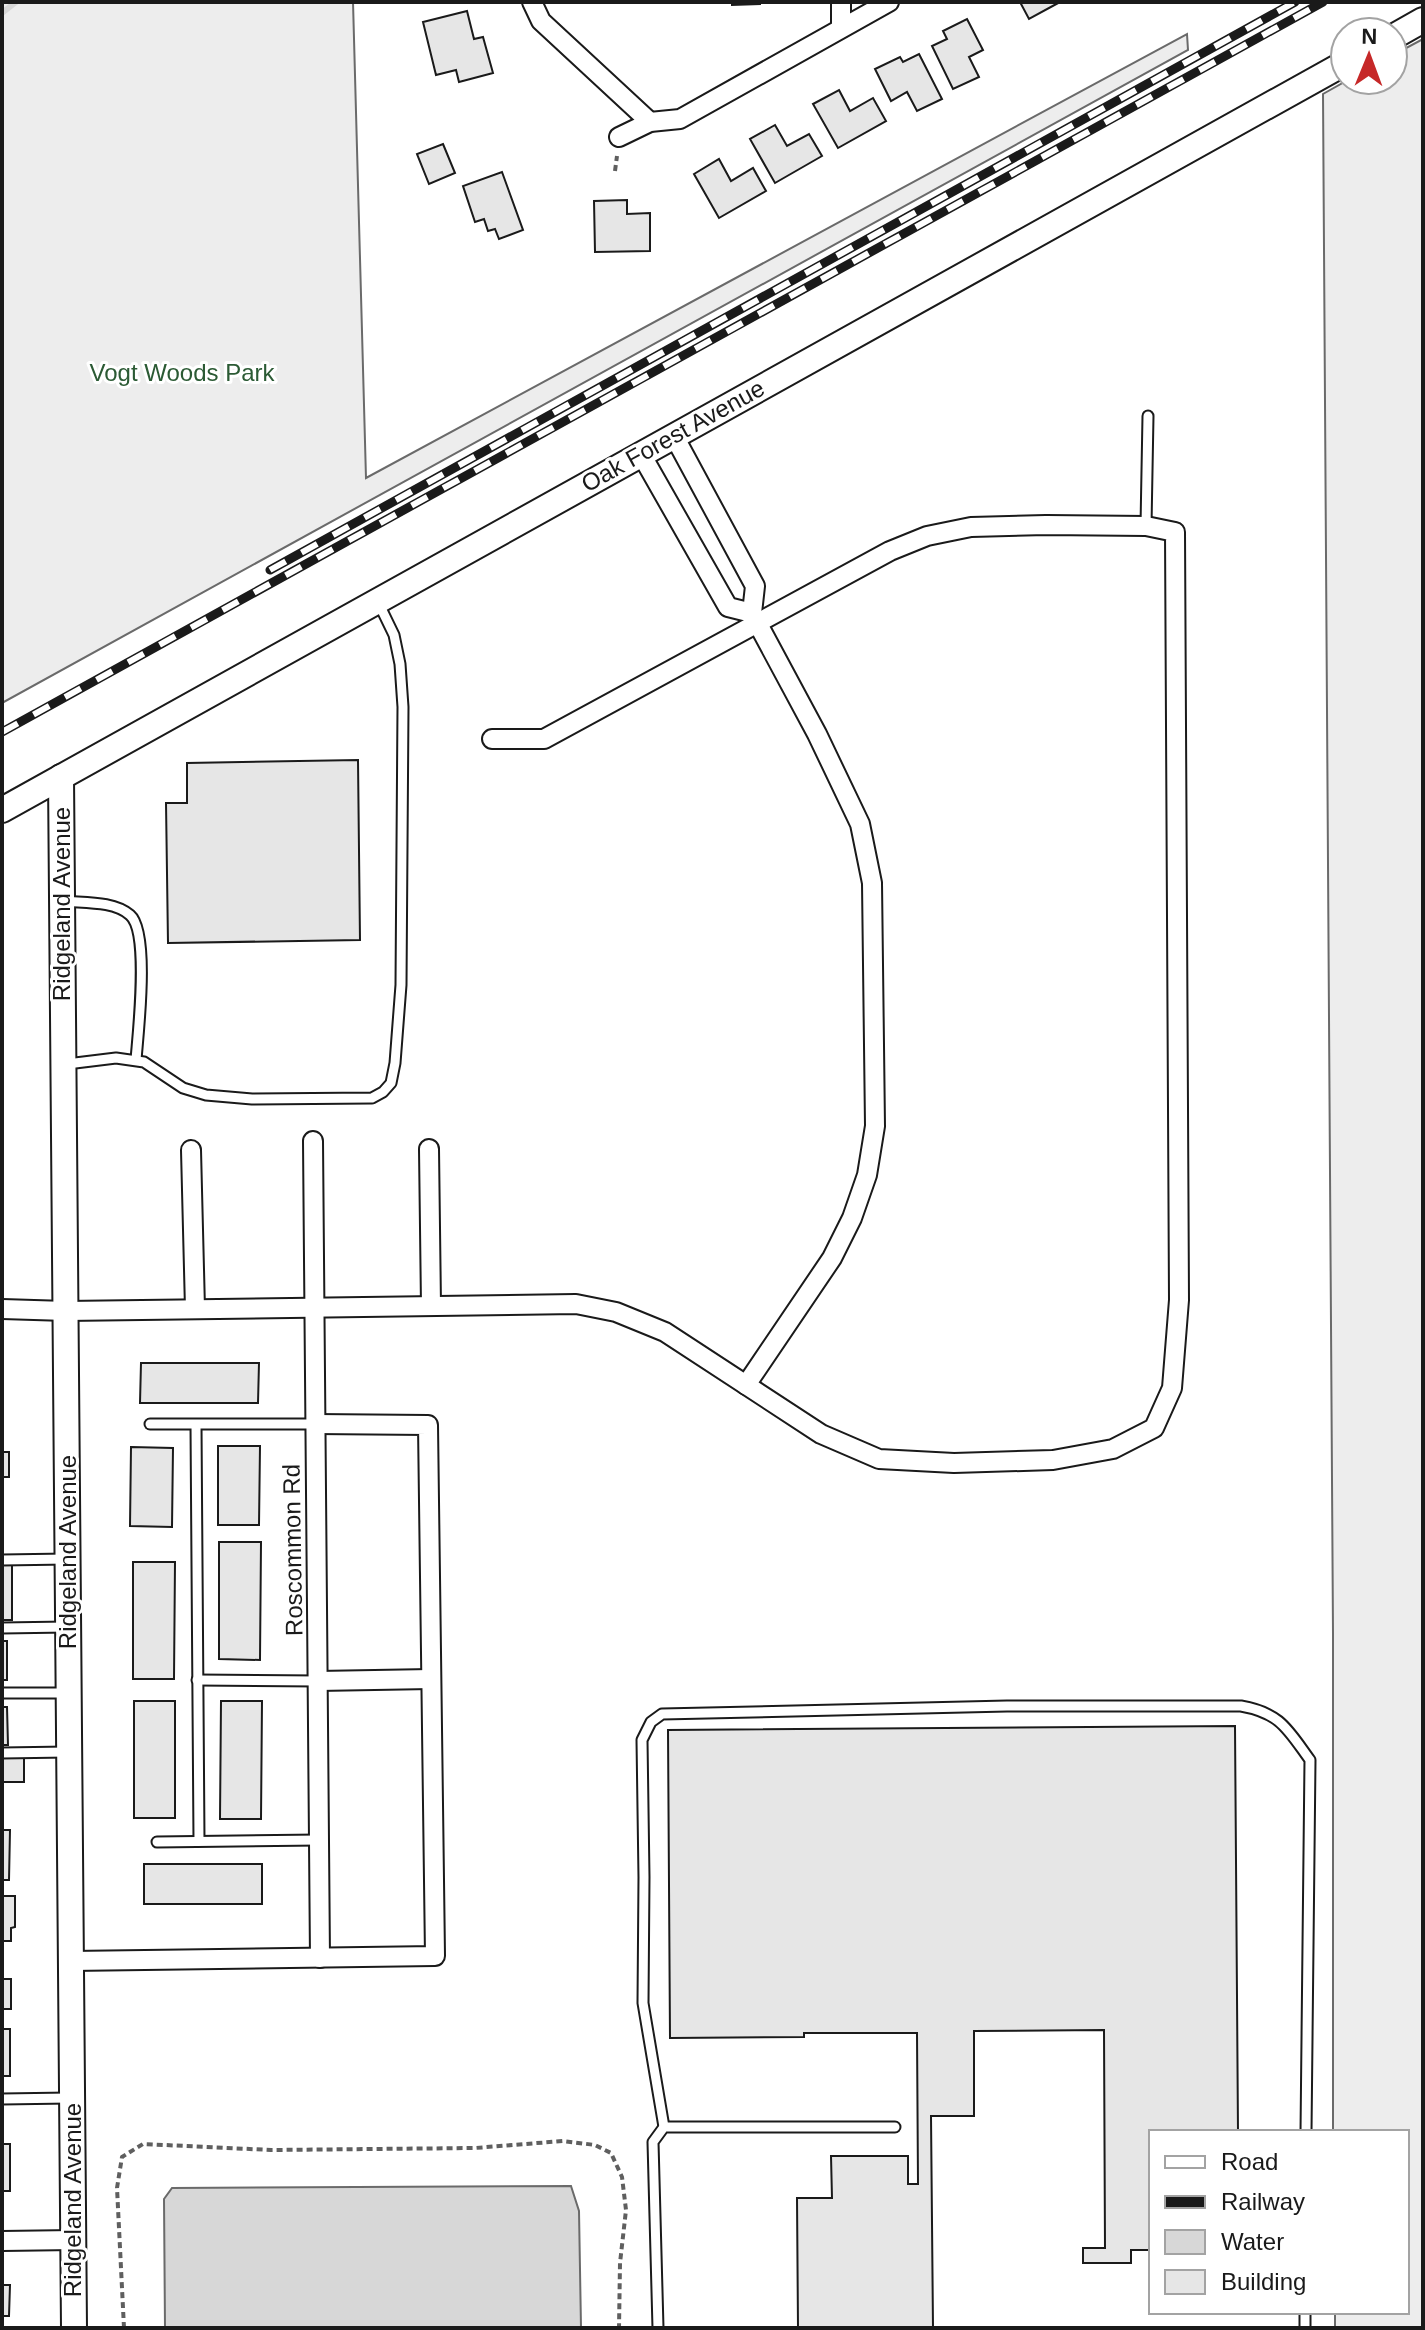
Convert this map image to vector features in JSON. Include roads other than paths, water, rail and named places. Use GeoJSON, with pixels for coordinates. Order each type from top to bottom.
{"type":"FeatureCollection","features":[{"type":"Feature","properties":{"kind":"street"},"geometry":{"type":"LineString","coordinates":[[532,2],[541,21],[650,122]]}},
{"type":"Feature","properties":{"kind":"street"},"geometry":{"type":"LineString","coordinates":[[841,2],[841,28]]}},
{"type":"Feature","properties":{"kind":"street"},"geometry":{"type":"LineString","coordinates":[[619,137],[650,122],[680,119],[889,2]]}},
{"type":"Feature","properties":{"kind":"street","name":"Oak Forest Avenue"},"geometry":{"type":"LineString","coordinates":[[2,810],[1329,72]]}},
{"type":"Feature","properties":{"kind":"street"},"geometry":{"type":"LineString","coordinates":[[674,436],[755,586],[754,618],[817,734],[860,824],[872,883],[875,1126],[867,1175],[832,1258],[746,1385]]}},
{"type":"Feature","properties":{"kind":"street"},"geometry":{"type":"LineString","coordinates":[[641,454],[728,607],[754,618]]}},
{"type":"Feature","properties":{"kind":"street"},"geometry":{"type":"LineString","coordinates":[[2,1309],[66,1311],[576,1304],[616,1312],[665,1332],[821,1434],[879,1459],[954,1463],[1053,1460],[1113,1449],[1154,1428],[1172,1388],[1179,1300],[1175,532],[1146,526],[1046,525],[971,527],[927,536],[754,618],[544,739],[492,739]]}},
{"type":"Feature","properties":{"kind":"street","name":"Ridgeland Avenue"},"geometry":{"type":"LineString","coordinates":[[61,777],[74,2328]]}},
{"type":"Feature","properties":{"kind":"street","name":"Roscommon Rd"},"geometry":{"type":"LineString","coordinates":[[313,1141],[320,1958]]}},
{"type":"Feature","properties":{"kind":"street"},"geometry":{"type":"LineString","coordinates":[[429,1149],[431,1306]]}},
{"type":"Feature","properties":{"kind":"street"},"geometry":{"type":"LineString","coordinates":[[191,1150],[195,1309]]}},
{"type":"Feature","properties":{"kind":"street"},"geometry":{"type":"LineString","coordinates":[[71,1961],[435,1956],[428,1425],[315,1424]]}},
{"type":"Feature","properties":{"kind":"street"},"geometry":{"type":"LineString","coordinates":[[318,1681],[431,1679]]}},
{"type":"Feature","properties":{"kind":"street"},"geometry":{"type":"LineString","coordinates":[[2,2241],[74,2240]]}},
{"type":"Feature","properties":{"kind":"lane"},"geometry":{"type":"LineString","coordinates":[[1146,526],[1148,416]]}},
{"type":"Feature","properties":{"kind":"lane"},"geometry":{"type":"LineString","coordinates":[[63,1065],[116,1058],[136,1060],[183,1088],[206,1095],[252,1099],[372,1098],[391,1083],[401,985],[403,707],[394,635],[378,601]]}},
{"type":"Feature","properties":{"kind":"lane"},"geometry":{"type":"LineString","coordinates":[[62,901],[107,905],[127,912],[139,928],[141,963],[136,1060]]}},
{"type":"Feature","properties":{"kind":"lane"},"geometry":{"type":"LineString","coordinates":[[150,1424],[315,1424]]}},
{"type":"Feature","properties":{"kind":"lane"},"geometry":{"type":"LineString","coordinates":[[196,1425],[199,1841]]}},
{"type":"Feature","properties":{"kind":"lane"},"geometry":{"type":"LineString","coordinates":[[2,1560],[68,1559]]}},
{"type":"Feature","properties":{"kind":"lane"},"geometry":{"type":"LineString","coordinates":[[2,1628],[68,1627]]}},
{"type":"Feature","properties":{"kind":"lane"},"geometry":{"type":"LineString","coordinates":[[197,1680],[318,1681]]}},
{"type":"Feature","properties":{"kind":"lane"},"geometry":{"type":"LineString","coordinates":[[2,1693],[69,1693]]}},
{"type":"Feature","properties":{"kind":"lane"},"geometry":{"type":"LineString","coordinates":[[658,2328],[653,2142],[664,2127],[643,2003],[642,1740],[651,1722],[662,1714],[1007,1706],[1241,1706],[1261,1710],[1285,1726],[1310,1760],[1306,2130]]}},
{"type":"Feature","properties":{"kind":"lane"},"geometry":{"type":"LineString","coordinates":[[2,1753],[69,1752]]}},
{"type":"Feature","properties":{"kind":"lane"},"geometry":{"type":"LineString","coordinates":[[157,1842],[319,1840]]}},
{"type":"Feature","properties":{"kind":"lane"},"geometry":{"type":"LineString","coordinates":[[2,2099],[72,2098]]}},
{"type":"Feature","properties":{"kind":"lane"},"geometry":{"type":"LineString","coordinates":[[664,2127],[895,2127]]}},
{"type":"Feature","properties":{"kind":"water"},"geometry":{"type":"Polygon","coordinates":[[[571,2186],[579,2211],[581,2328],[165,2328],[164,2199],[172,2188],[571,2186]]]}},
{"type":"Feature","properties":{"kind":"waterway"},"geometry":{"type":"LineString","coordinates":[[2,13],[16,2]]}},
{"type":"Feature","properties":{"kind":"railway"},"geometry":{"type":"LineString","coordinates":[[270,570],[1295,2]]}},
{"type":"Feature","properties":{"kind":"railway"},"geometry":{"type":"LineString","coordinates":[[2,732],[1323,2]]}},
{"type":"Feature","properties":{"kind":"park label","name":"Vogt Woods Park"},"geometry":{"type":"Point","coordinates":[182,373]}}]}
